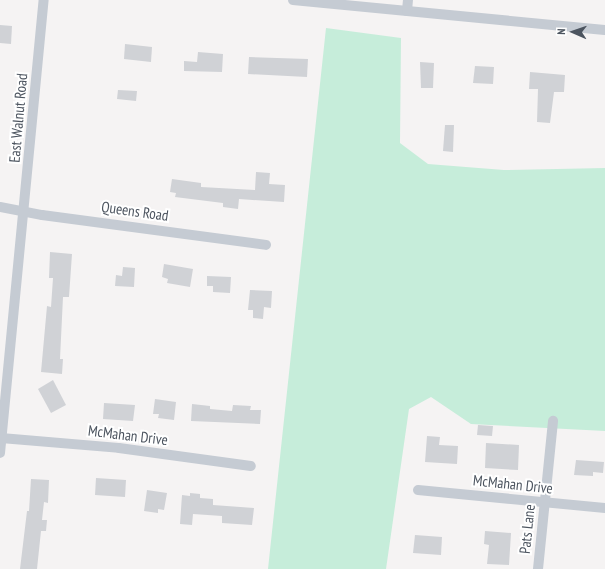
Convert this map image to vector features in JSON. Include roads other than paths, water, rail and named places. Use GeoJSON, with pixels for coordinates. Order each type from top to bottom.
{"type":"FeatureCollection","features":[{"type":"Feature","properties":{"kind":"street","name":"East Walnut Road"},"geometry":{"type":"LineString","coordinates":[[0,453],[44,0]]}},
{"type":"Feature","properties":{"kind":"street"},"geometry":{"type":"LineString","coordinates":[[293,0],[605,30]]}},
{"type":"Feature","properties":{"kind":"street"},"geometry":{"type":"LineString","coordinates":[[407,11],[408,0]]}},
{"type":"Feature","properties":{"kind":"street","name":"Queens Road"},"geometry":{"type":"LineString","coordinates":[[0,207],[266,245]]}},
{"type":"Feature","properties":{"kind":"street","name":"Pats Lane"},"geometry":{"type":"LineString","coordinates":[[538,569],[553,421]]}},
{"type":"Feature","properties":{"kind":"street","name":"McMahan Drive"},"geometry":{"type":"LineString","coordinates":[[1,438],[119,448],[250,466]]}},
{"type":"Feature","properties":{"kind":"street","name":"McMahan Drive"},"geometry":{"type":"LineString","coordinates":[[418,490],[605,508]]}}]}
